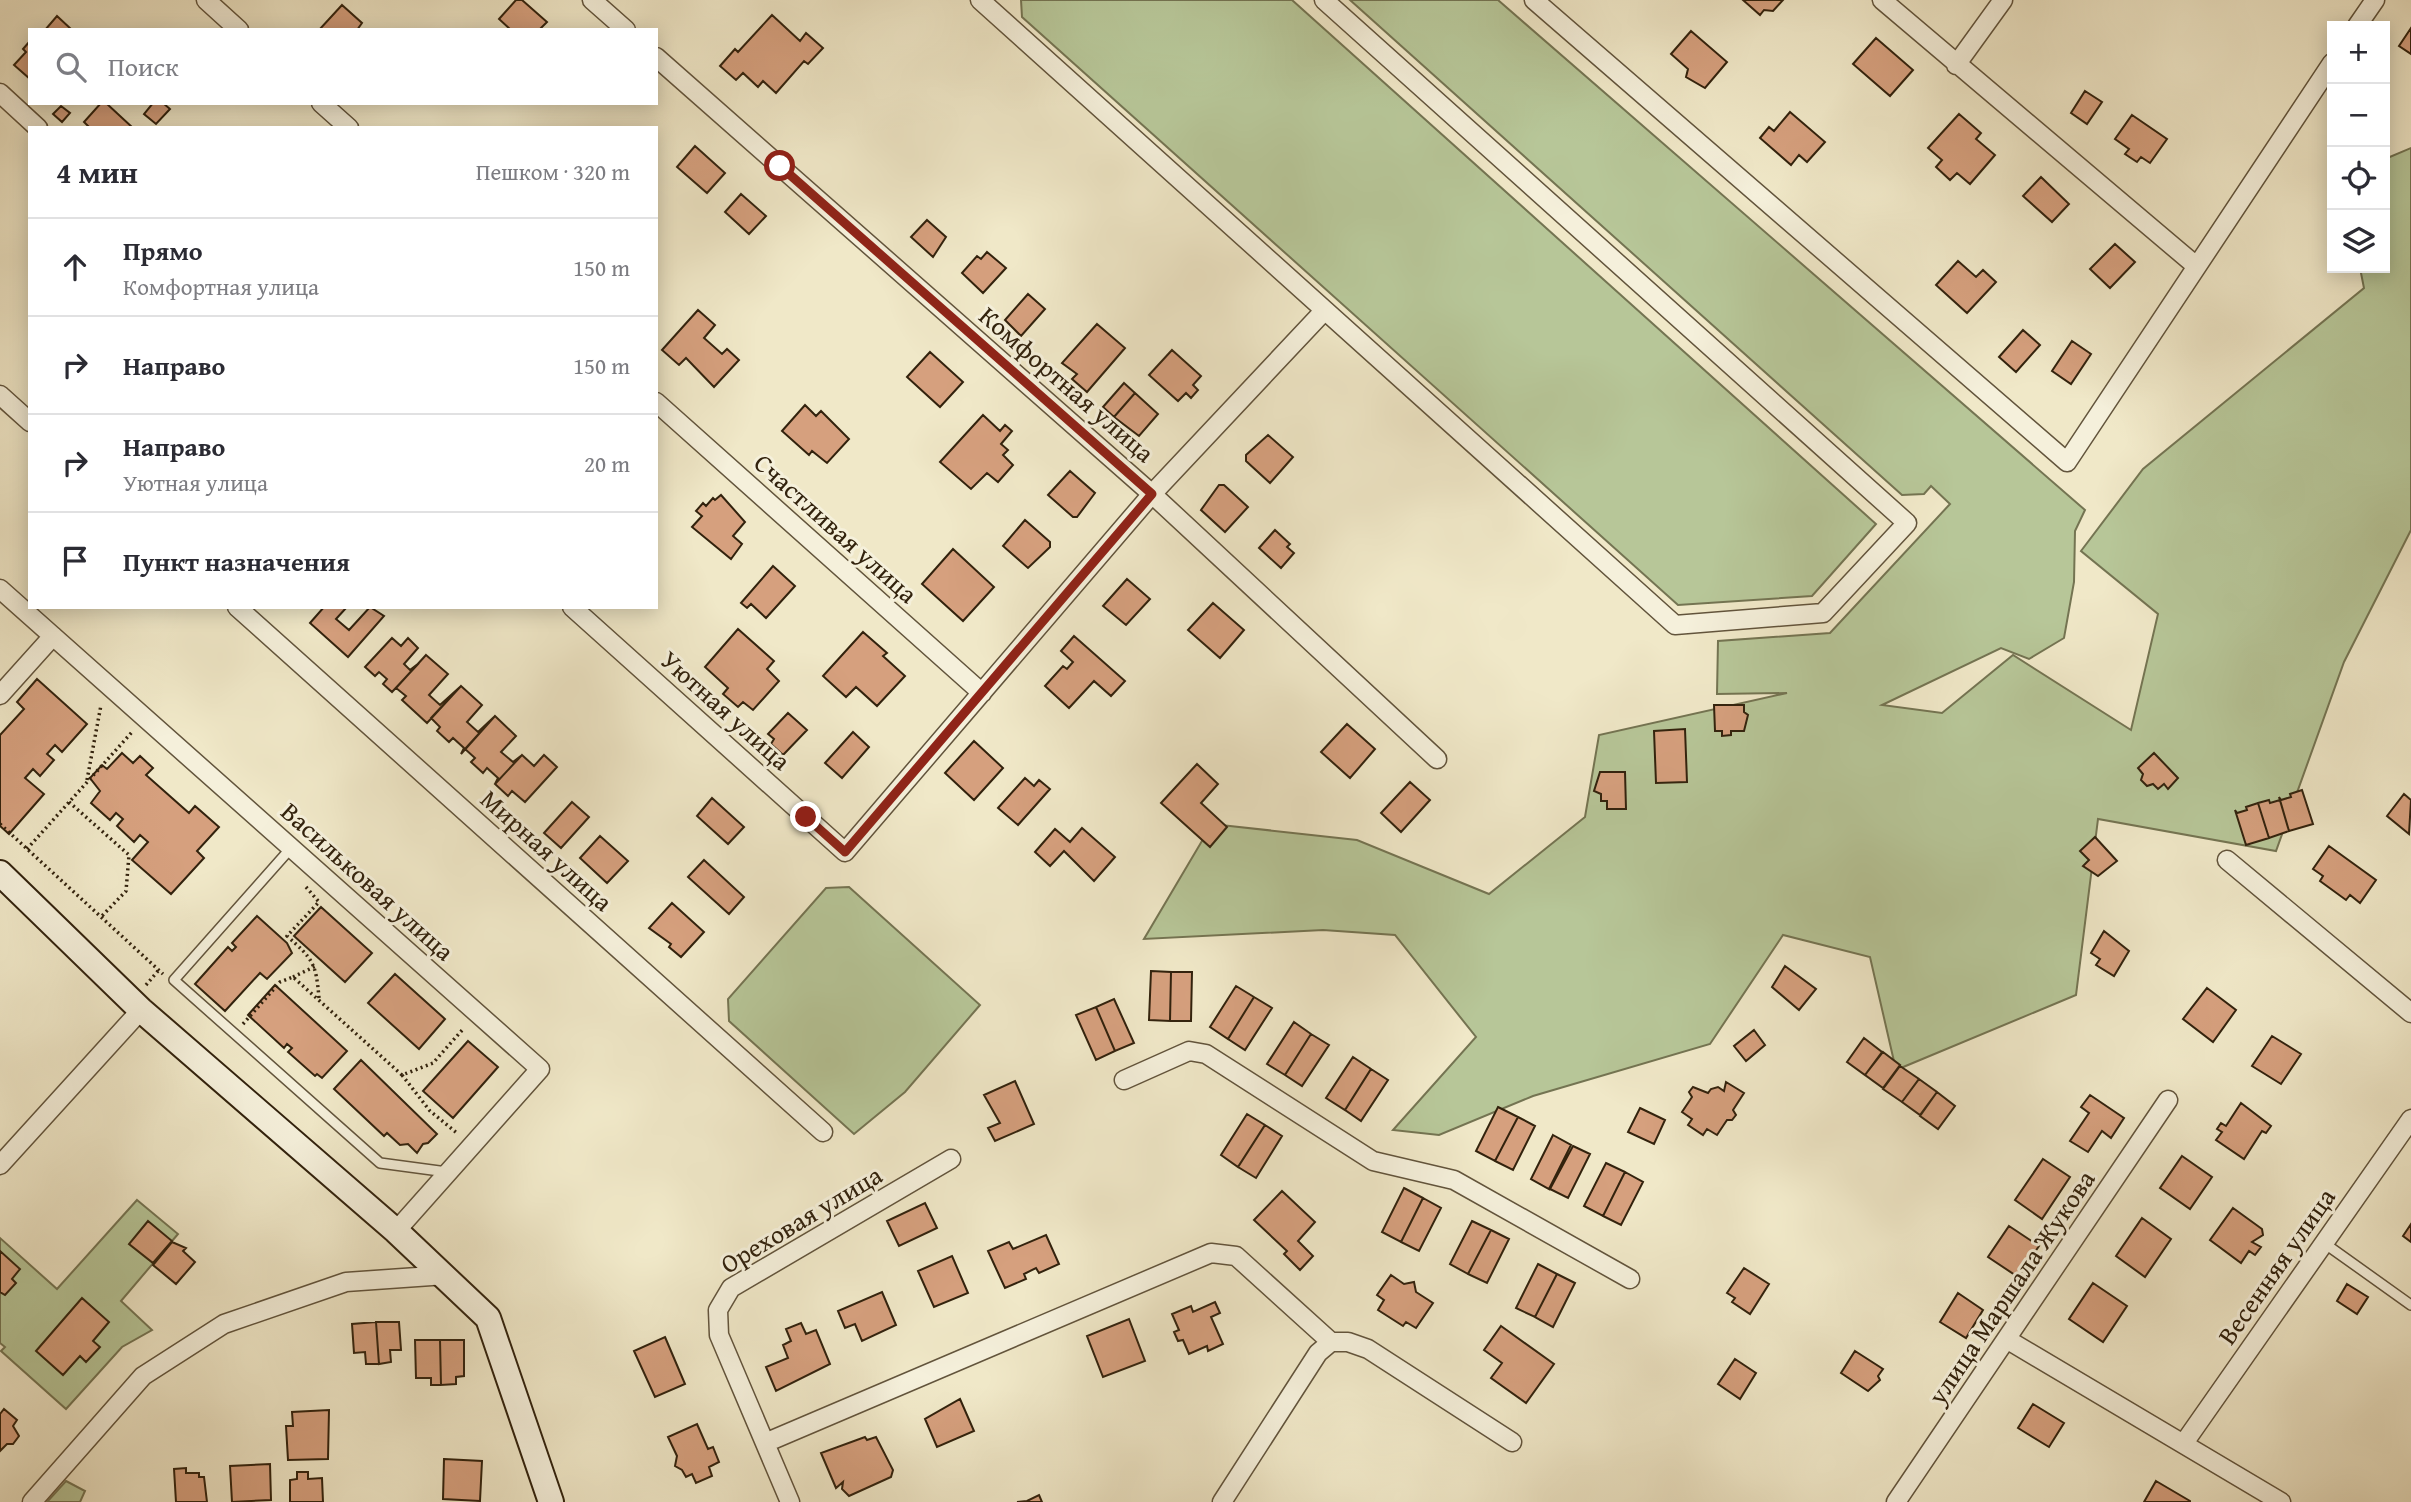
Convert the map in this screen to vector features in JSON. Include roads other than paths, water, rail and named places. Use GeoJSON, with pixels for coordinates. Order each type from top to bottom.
{"type":"FeatureCollection","features":[{"type":"Feature","properties":{"kind":"street"},"geometry":{"type":"LineString","coordinates":[[206,0],[237,28]]}},
{"type":"Feature","properties":{"kind":"street"},"geometry":{"type":"LineString","coordinates":[[592,0],[624,28]]}},
{"type":"Feature","properties":{"kind":"street"},"geometry":{"type":"LineString","coordinates":[[987,2],[1324,311],[1675,625],[1823,612],[1907,523],[1324,0]]}},
{"type":"Feature","properties":{"kind":"street"},"geometry":{"type":"LineString","coordinates":[[1534,0],[2067,462],[2195,265],[2327,70]]}},
{"type":"Feature","properties":{"kind":"street"},"geometry":{"type":"LineString","coordinates":[[1882,0],[2195,265]]}},
{"type":"Feature","properties":{"kind":"street"},"geometry":{"type":"LineString","coordinates":[[1956,65],[2003,0]]}},
{"type":"Feature","properties":{"kind":"street"},"geometry":{"type":"LineString","coordinates":[[2360,21],[2375,0]]}},
{"type":"Feature","properties":{"kind":"street","name":"Комфортная улица"},"geometry":{"type":"LineString","coordinates":[[658,59],[1152,494],[1437,759]]}},
{"type":"Feature","properties":{"kind":"street"},"geometry":{"type":"LineString","coordinates":[[0,93],[36,126]]}},
{"type":"Feature","properties":{"kind":"street"},"geometry":{"type":"LineString","coordinates":[[323,105],[347,126]]}},
{"type":"Feature","properties":{"kind":"street"},"geometry":{"type":"LineString","coordinates":[[982,693],[1152,494],[1324,311]]}},
{"type":"Feature","properties":{"kind":"street"},"geometry":{"type":"LineString","coordinates":[[0,395],[28,420]]}},
{"type":"Feature","properties":{"kind":"street","name":"Счастливая улица"},"geometry":{"type":"LineString","coordinates":[[658,404],[982,693]]}},
{"type":"Feature","properties":{"kind":"street","name":"Васильковая улица"},"geometry":{"type":"LineString","coordinates":[[0,589],[540,1069],[396,1231]]}},
{"type":"Feature","properties":{"kind":"street","name":"Мирная улица"},"geometry":{"type":"LineString","coordinates":[[239,609],[823,1132]]}},
{"type":"Feature","properties":{"kind":"street","name":"Уютная улица"},"geometry":{"type":"LineString","coordinates":[[574,609],[845,852],[982,693]]}},
{"type":"Feature","properties":{"kind":"street"},"geometry":{"type":"LineString","coordinates":[[0,695],[53,636]]}},
{"type":"Feature","properties":{"kind":"street"},"geometry":{"type":"LineString","coordinates":[[2227,860],[2411,1013]]}},
{"type":"Feature","properties":{"kind":"street"},"geometry":{"type":"LineString","coordinates":[[0,873],[141,1010],[446,1275],[488,1318],[551,1502]]}},
{"type":"Feature","properties":{"kind":"street"},"geometry":{"type":"LineString","coordinates":[[0,1165],[141,1010]]}},
{"type":"Feature","properties":{"kind":"street"},"geometry":{"type":"LineString","coordinates":[[1124,1080],[1189,1051],[1206,1054],[1373,1161],[1454,1180],[1630,1279]]}},
{"type":"Feature","properties":{"kind":"street","name":"улица Маршала Жукова"},"geometry":{"type":"LineString","coordinates":[[1896,1502],[2168,1100]]}},
{"type":"Feature","properties":{"kind":"street","name":"Весенняя улица"},"geometry":{"type":"LineString","coordinates":[[2184,1443],[2411,1119]]}},
{"type":"Feature","properties":{"kind":"street","name":"Ореховая улица"},"geometry":{"type":"LineString","coordinates":[[790,1502],[719,1335],[718,1310],[731,1288],[951,1159]]}},
{"type":"Feature","properties":{"kind":"street"},"geometry":{"type":"LineString","coordinates":[[765,1443],[1211,1253],[1236,1256],[1331,1342]]}},
{"type":"Feature","properties":{"kind":"street"},"geometry":{"type":"LineString","coordinates":[[33,1502],[143,1376],[224,1324],[345,1282],[446,1275]]}},
{"type":"Feature","properties":{"kind":"street"},"geometry":{"type":"LineString","coordinates":[[2008,1340],[2281,1502]]}},
{"type":"Feature","properties":{"kind":"street"},"geometry":{"type":"LineString","coordinates":[[1222,1502],[1318,1353],[1331,1342],[1348,1342],[1368,1349],[1512,1442]]}},
{"type":"Feature","properties":{"kind":"lane"},"geometry":{"type":"LineString","coordinates":[[291,848],[174,980],[380,1163],[448,1172]]}},
{"type":"Feature","properties":{"kind":"lane"},"geometry":{"type":"LineString","coordinates":[[2324,1243],[2411,1305]]}}]}
